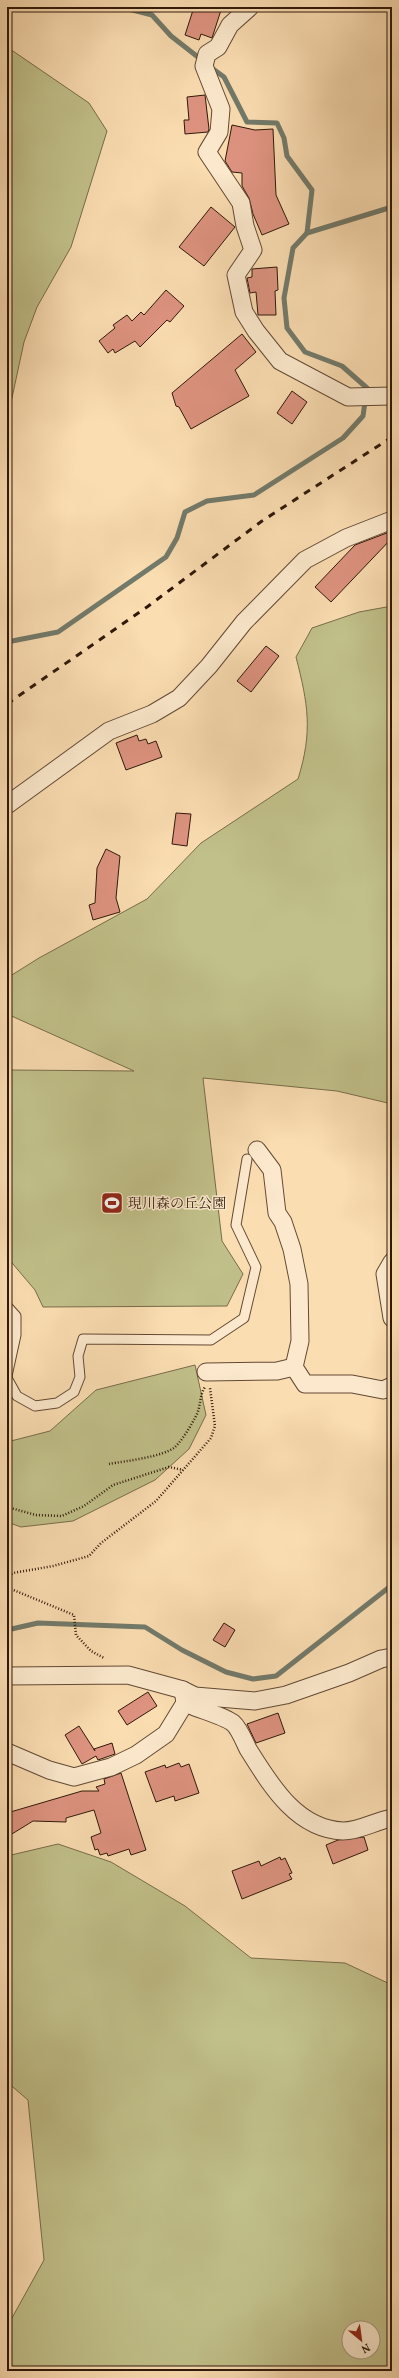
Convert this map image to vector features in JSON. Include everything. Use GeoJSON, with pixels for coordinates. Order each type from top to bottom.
{"type":"FeatureCollection","features":[{"type":"Feature","properties":{"kind":"street"},"geometry":{"type":"LineString","coordinates":[[250,7],[230,25],[218,47],[205,60],[221,109],[219,132],[207,152],[241,203],[245,226],[253,250],[236,276],[244,312],[256,331],[280,361],[348,397],[384,396]]}},
{"type":"Feature","properties":{"kind":"street"},"geometry":{"type":"LineString","coordinates":[[7,804],[109,731],[152,714],[179,698],[209,666],[244,622],[305,560],[346,538],[392,520]]}},
{"type":"Feature","properties":{"kind":"street"},"geometry":{"type":"LineString","coordinates":[[252,1154],[272,1170],[277,1213],[283,1222],[292,1249],[299,1284],[300,1341],[294,1367],[305,1384],[352,1384],[383,1390],[392,1386]]}},
{"type":"Feature","properties":{"kind":"street"},"geometry":{"type":"LineString","coordinates":[[392,1262],[386,1274],[392,1318]]}},
{"type":"Feature","properties":{"kind":"street"},"geometry":{"type":"LineString","coordinates":[[206,1372],[277,1371],[294,1367]]}},
{"type":"Feature","properties":{"kind":"street"},"geometry":{"type":"LineString","coordinates":[[7,1676],[128,1675],[189,1693],[255,1701],[286,1694],[349,1673],[381,1659],[392,1657]]}},
{"type":"Feature","properties":{"kind":"street"},"geometry":{"type":"LineString","coordinates":[[7,1752],[49,1770],[74,1777],[111,1767],[136,1756],[166,1734],[185,1703],[189,1693]]}},
{"type":"Feature","properties":{"kind":"street"},"geometry":{"type":"LineString","coordinates":[[189,1693],[190,1705],[233,1723],[274,1788],[304,1820],[328,1829],[343,1831],[357,1830],[379,1820],[392,1818]]}},
{"type":"Feature","properties":{"kind":"lane"},"geometry":{"type":"LineString","coordinates":[[7,1306],[16,1316],[16,1335],[7,1377],[17,1396],[35,1406],[57,1403],[74,1392],[80,1377],[78,1356],[83,1339],[211,1340],[244,1318],[256,1267],[236,1225],[252,1154]]}},
{"type":"Feature","properties":{"kind":"path"},"geometry":{"type":"LineString","coordinates":[[109,1464],[156,1455],[173,1448],[186,1434],[197,1414],[201,1393],[209,1382],[215,1426],[210,1438],[156,1501],[101,1543],[89,1556],[53,1566],[13,1573],[7,1580],[11,1589],[74,1615],[76,1635],[91,1651],[109,1661]]}},
{"type":"Feature","properties":{"kind":"path"},"geometry":{"type":"LineString","coordinates":[[7,1507],[36,1515],[62,1516],[84,1506],[113,1485],[169,1467],[182,1470]]}},
{"type":"Feature","properties":{"kind":"shaded area"},"geometry":{"type":"Polygon","coordinates":[[[7,47],[89,103],[107,131],[71,247],[37,307],[24,342],[7,421],[7,47]]]}},
{"type":"Feature","properties":{"kind":"shaded area"},"geometry":{"type":"Polygon","coordinates":[[[392,606],[392,1104],[337,1091],[203,1078],[222,1241],[243,1274],[227,1306],[43,1307],[35,1290],[7,1257],[7,1081],[12,1070],[134,1071],[7,1014],[7,978],[39,958],[147,899],[201,843],[298,779],[306,746],[307,718],[306,704],[296,657],[312,628],[359,612],[392,606]]]}},
{"type":"Feature","properties":{"kind":"shaded area"},"geometry":{"type":"Polygon","coordinates":[[[195,1365],[206,1415],[189,1449],[155,1480],[73,1521],[21,1527],[7,1522],[7,1442],[50,1431],[96,1390],[195,1365]]]}},
{"type":"Feature","properties":{"kind":"shaded area"},"geometry":{"type":"Polygon","coordinates":[[[58,1844],[111,1862],[185,1906],[251,1958],[345,1963],[392,1985],[392,2371],[7,2371],[7,2327],[44,2260],[28,2100],[7,2082],[7,1856],[58,1844]]]}},
{"type":"Feature","properties":{"kind":"building"},"geometry":{"type":"Polygon","coordinates":[[[194,7],[222,7],[212,38],[201,34],[199,40],[185,35],[194,7]]]}},
{"type":"Feature","properties":{"kind":"building"},"geometry":{"type":"Polygon","coordinates":[[[205,95],[209,129],[208,132],[185,134],[184,120],[189,120],[187,97],[205,95]]]}},
{"type":"Feature","properties":{"kind":"building"},"geometry":{"type":"Polygon","coordinates":[[[232,125],[255,130],[273,129],[276,195],[289,224],[262,235],[253,214],[249,198],[242,186],[242,173],[232,172],[225,161],[232,125]]]}},
{"type":"Feature","properties":{"kind":"building"},"geometry":{"type":"Polygon","coordinates":[[[211,207],[235,227],[204,266],[179,247],[211,207]]]}},
{"type":"Feature","properties":{"kind":"building"},"geometry":{"type":"Polygon","coordinates":[[[277,267],[278,290],[275,291],[276,315],[258,315],[256,292],[250,293],[247,278],[252,277],[252,269],[277,267]]]}},
{"type":"Feature","properties":{"kind":"building"},"geometry":{"type":"Polygon","coordinates":[[[166,290],[184,306],[170,322],[167,320],[140,347],[135,341],[115,353],[113,349],[108,353],[99,341],[115,328],[113,325],[127,315],[132,321],[141,312],[144,315],[166,290]]]}},
{"type":"Feature","properties":{"kind":"building"},"geometry":{"type":"Polygon","coordinates":[[[242,334],[256,352],[235,370],[249,396],[191,429],[179,407],[176,406],[172,393],[242,334]]]}},
{"type":"Feature","properties":{"kind":"building"},"geometry":{"type":"Polygon","coordinates":[[[292,391],[307,402],[292,424],[277,413],[292,391]]]}},
{"type":"Feature","properties":{"kind":"building"},"geometry":{"type":"Polygon","coordinates":[[[392,531],[392,538],[331,602],[315,587],[355,545],[392,531]]]}},
{"type":"Feature","properties":{"kind":"building"},"geometry":{"type":"Polygon","coordinates":[[[266,646],[279,656],[251,692],[237,681],[266,646]]]}},
{"type":"Feature","properties":{"kind":"building"},"geometry":{"type":"Polygon","coordinates":[[[137,735],[139,741],[146,739],[148,744],[156,741],[162,757],[126,770],[116,743],[137,735]]]}},
{"type":"Feature","properties":{"kind":"building"},"geometry":{"type":"Polygon","coordinates":[[[176,813],[191,814],[187,846],[172,844],[176,813]]]}},
{"type":"Feature","properties":{"kind":"building"},"geometry":{"type":"Polygon","coordinates":[[[106,849],[120,856],[116,898],[120,912],[93,920],[89,905],[95,903],[97,868],[106,849]]]}},
{"type":"Feature","properties":{"kind":"building"},"geometry":{"type":"Polygon","coordinates":[[[224,1623],[235,1630],[225,1647],[213,1640],[224,1623]]]}},
{"type":"Feature","properties":{"kind":"building"},"geometry":{"type":"Polygon","coordinates":[[[148,1692],[157,1706],[127,1725],[118,1711],[148,1692]]]}},
{"type":"Feature","properties":{"kind":"building"},"geometry":{"type":"Polygon","coordinates":[[[278,1713],[285,1733],[256,1743],[247,1724],[278,1713]]]}},
{"type":"Feature","properties":{"kind":"building"},"geometry":{"type":"Polygon","coordinates":[[[79,1726],[95,1751],[94,1749],[112,1743],[115,1754],[98,1760],[96,1756],[82,1764],[65,1735],[79,1726]]]}},
{"type":"Feature","properties":{"kind":"building"},"geometry":{"type":"Polygon","coordinates":[[[179,1763],[181,1767],[189,1764],[199,1793],[175,1801],[174,1796],[156,1802],[145,1772],[165,1765],[166,1768],[179,1763]]]}},
{"type":"Feature","properties":{"kind":"building"},"geometry":{"type":"Polygon","coordinates":[[[121,1773],[146,1850],[131,1855],[129,1849],[108,1856],[107,1853],[100,1855],[98,1849],[95,1850],[91,1837],[101,1833],[94,1810],[66,1818],[66,1822],[33,1821],[7,1837],[7,1813],[82,1791],[99,1791],[96,1787],[105,1784],[104,1779],[121,1773]]]}},
{"type":"Feature","properties":{"kind":"building"},"geometry":{"type":"Polygon","coordinates":[[[364,1837],[368,1850],[333,1864],[326,1845],[338,1840],[364,1837]]]}},
{"type":"Feature","properties":{"kind":"building"},"geometry":{"type":"Polygon","coordinates":[[[280,1857],[281,1860],[285,1858],[292,1873],[289,1874],[292,1879],[242,1899],[232,1871],[259,1861],[261,1866],[280,1857]]]}},
{"type":"Feature","properties":{"kind":"waterway"},"geometry":{"type":"LineString","coordinates":[[121,7],[152,15],[171,36],[203,61]]}},
{"type":"Feature","properties":{"kind":"waterway"},"geometry":{"type":"LineString","coordinates":[[209,66],[224,77],[247,122],[277,123],[284,138],[287,156],[312,190],[307,233]]}},
{"type":"Feature","properties":{"kind":"waterway"},"geometry":{"type":"LineString","coordinates":[[7,642],[58,632],[166,557],[177,538],[185,512],[207,501],[254,495],[343,438],[363,416],[367,388],[342,366],[305,352],[287,328],[284,298],[293,248],[307,233],[392,207]]}},
{"type":"Feature","properties":{"kind":"waterway"},"geometry":{"type":"LineString","coordinates":[[7,1630],[38,1623],[145,1627],[182,1650],[226,1672],[253,1679],[276,1676],[392,1585]]}},
{"type":"Feature","properties":{"kind":"railway"},"geometry":{"type":"LineString","coordinates":[[7,704],[147,607],[262,521],[392,437]]}},
{"type":"Feature","properties":{"kind":"place","name":"現川森の丘公園"},"geometry":{"type":"Point","coordinates":[112,1203]}}]}
